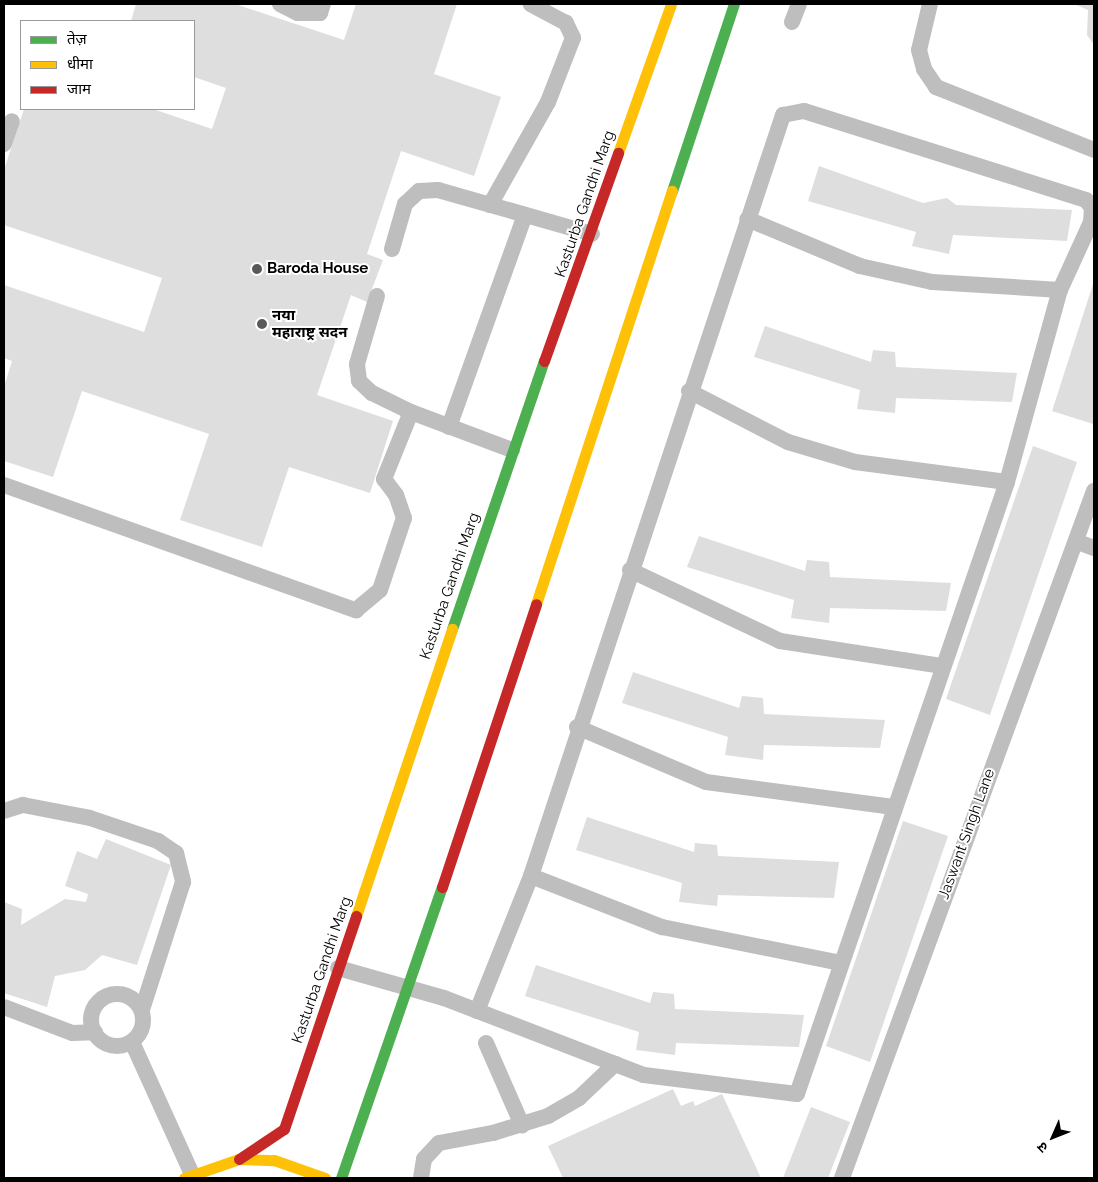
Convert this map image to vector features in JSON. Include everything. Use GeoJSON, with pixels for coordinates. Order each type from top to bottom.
{"type":"FeatureCollection","features":[{"type":"Feature","properties":{"kind":"main road","name":"Kasturba Gandhi Marg"},"geometry":{"type":"LineString","coordinates":[[239,1159],[284,1129],[512,450],[592,234],[671,4]]}},
{"type":"Feature","properties":{"kind":"main road"},"geometry":{"type":"LineString","coordinates":[[341,1178],[408,988],[734,4]]}},
{"type":"Feature","properties":{"kind":"main road"},"geometry":{"type":"LineString","coordinates":[[188,1176],[239,1159],[274,1160],[325,1178]]}},
{"type":"Feature","properties":{"kind":"lane"},"geometry":{"type":"LineString","coordinates":[[280,4],[298,13],[320,13],[323,4]]}},
{"type":"Feature","properties":{"kind":"lane"},"geometry":{"type":"LineString","coordinates":[[490,205],[548,102],[573,38],[566,23],[531,4]]}},
{"type":"Feature","properties":{"kind":"lane"},"geometry":{"type":"LineString","coordinates":[[792,22],[799,4]]}},
{"type":"Feature","properties":{"kind":"lane"},"geometry":{"type":"LineString","coordinates":[[930,4],[919,50],[924,69],[936,87],[1094,150]]}},
{"type":"Feature","properties":{"kind":"lane"},"geometry":{"type":"LineString","coordinates":[[338,968],[477,1010],[644,1075],[797,1094],[941,666],[1007,482],[1060,290],[1091,222],[1092,208],[1086,200],[804,111],[783,115],[577,727],[531,876],[477,1010]]}},
{"type":"Feature","properties":{"kind":"lane"},"geometry":{"type":"LineString","coordinates":[[4,144],[12,121]]}},
{"type":"Feature","properties":{"kind":"lane"},"geometry":{"type":"LineString","coordinates":[[392,248],[405,204],[420,191],[438,190],[592,234]]}},
{"type":"Feature","properties":{"kind":"lane"},"geometry":{"type":"LineString","coordinates":[[449,427],[525,215]]}},
{"type":"Feature","properties":{"kind":"lane"},"geometry":{"type":"LineString","coordinates":[[747,219],[860,266],[923,280],[1060,290]]}},
{"type":"Feature","properties":{"kind":"lane"},"geometry":{"type":"LineString","coordinates":[[377,296],[357,364],[359,381],[372,393],[411,412],[512,450]]}},
{"type":"Feature","properties":{"kind":"lane"},"geometry":{"type":"LineString","coordinates":[[690,391],[788,442],[855,462],[1007,482]]}},
{"type":"Feature","properties":{"kind":"lane"},"geometry":{"type":"LineString","coordinates":[[4,485],[356,610],[380,590],[404,518],[396,495],[384,479],[411,412]]}},
{"type":"Feature","properties":{"kind":"lane","name":"Jaswant Singh Lane"},"geometry":{"type":"LineString","coordinates":[[842,1178],[1078,542],[1094,491]]}},
{"type":"Feature","properties":{"kind":"lane"},"geometry":{"type":"LineString","coordinates":[[1078,542],[1094,548]]}},
{"type":"Feature","properties":{"kind":"lane"},"geometry":{"type":"LineString","coordinates":[[630,570],[780,641],[941,666]]}},
{"type":"Feature","properties":{"kind":"lane"},"geometry":{"type":"LineString","coordinates":[[577,727],[706,782],[893,807]]}},
{"type":"Feature","properties":{"kind":"lane"},"geometry":{"type":"LineString","coordinates":[[4,811],[23,805],[90,818],[158,841],[176,853],[182,863],[183,882],[142,1010],[142,1027],[132,1042],[115,1046],[94,1032],[72,1033],[4,1007]]}},
{"type":"Feature","properties":{"kind":"lane"},"geometry":{"type":"LineString","coordinates":[[531,876],[662,927],[841,962]]}},
{"type":"Feature","properties":{"kind":"lane"},"geometry":{"type":"LineString","coordinates":[[94,1032],[94,1008],[106,996],[130,997],[142,1010]]}},
{"type":"Feature","properties":{"kind":"lane"},"geometry":{"type":"LineString","coordinates":[[132,1042],[188,1176]]}},
{"type":"Feature","properties":{"kind":"lane"},"geometry":{"type":"LineString","coordinates":[[486,1043],[522,1125]]}},
{"type":"Feature","properties":{"kind":"lane"},"geometry":{"type":"LineString","coordinates":[[421,1178],[424,1159],[439,1143],[522,1125],[579,1098],[615,1064]]}},
{"type":"Feature","properties":{"kind":"building","name":"Baroda House"},"geometry":{"type":"Polygon","coordinates":[[[136,4],[235,4],[344,40],[356,4],[457,4],[434,74],[501,97],[474,176],[401,151],[367,254],[383,260],[367,302],[351,295],[317,395],[393,421],[370,493],[289,467],[262,547],[180,520],[209,434],[82,391],[53,477],[4,461],[4,387],[12,361],[4,358],[4,285],[144,332],[162,278],[4,225],[4,170],[24,110],[156,110],[212,129],[226,88],[195,77],[195,20],[131,20],[136,4]]]}},
{"type":"Feature","properties":{"kind":"building"},"geometry":{"type":"Polygon","coordinates":[[[1074,4],[1094,4],[1094,45],[1087,35],[1088,10],[1074,4]]]}},
{"type":"Feature","properties":{"kind":"building"},"geometry":{"type":"Polygon","coordinates":[[[819,166],[923,203],[947,198],[956,205],[1072,210],[1067,241],[953,235],[949,254],[912,246],[916,232],[808,201],[819,166]]]}},
{"type":"Feature","properties":{"kind":"building"},"geometry":{"type":"Polygon","coordinates":[[[1094,281],[1094,419],[1093,424],[1052,411],[1094,281]]]}},
{"type":"Feature","properties":{"kind":"building"},"geometry":{"type":"Polygon","coordinates":[[[765,326],[871,362],[873,350],[895,352],[896,367],[1017,373],[1012,402],[896,398],[895,413],[857,409],[860,390],[754,357],[765,326]]]}},
{"type":"Feature","properties":{"kind":"building"},"geometry":{"type":"Polygon","coordinates":[[[1033,446],[1077,462],[990,715],[946,699],[1033,446]]]}},
{"type":"Feature","properties":{"kind":"building"},"geometry":{"type":"Polygon","coordinates":[[[699,536],[805,571],[807,560],[829,562],[830,577],[951,583],[946,611],[830,608],[829,623],[791,618],[794,600],[687,567],[699,536]]]}},
{"type":"Feature","properties":{"kind":"building"},"geometry":{"type":"Polygon","coordinates":[[[633,672],[739,708],[742,696],[763,698],[764,714],[885,720],[880,748],[764,745],[763,760],[725,755],[728,737],[622,703],[633,672]]]}},
{"type":"Feature","properties":{"kind":"building"},"geometry":{"type":"Polygon","coordinates":[[[587,817],[694,852],[695,843],[717,845],[718,856],[839,862],[834,898],[718,895],[717,906],[679,902],[682,883],[576,850],[587,817]]]}},
{"type":"Feature","properties":{"kind":"building"},"geometry":{"type":"Polygon","coordinates":[[[903,821],[948,836],[870,1062],[826,1046],[903,821]]]}},
{"type":"Feature","properties":{"kind":"building"},"geometry":{"type":"Polygon","coordinates":[[[106,839],[171,865],[137,965],[102,955],[85,970],[55,976],[47,1007],[4,993],[4,902],[22,909],[21,925],[65,899],[86,902],[88,894],[65,886],[77,851],[97,859],[106,839]]]}},
{"type":"Feature","properties":{"kind":"building"},"geometry":{"type":"Polygon","coordinates":[[[536,965],[650,1003],[653,992],[674,994],[675,1009],[804,1015],[799,1047],[676,1043],[675,1055],[636,1050],[639,1032],[525,996],[536,965]]]}},
{"type":"Feature","properties":{"kind":"building"},"geometry":{"type":"Polygon","coordinates":[[[673,1089],[681,1106],[693,1101],[695,1106],[722,1094],[761,1178],[563,1178],[548,1146],[673,1089]]]}},
{"type":"Feature","properties":{"kind":"building"},"geometry":{"type":"Polygon","coordinates":[[[811,1107],[850,1122],[828,1178],[783,1178],[811,1107]]]}},
{"type":"Feature","properties":{"kind":"traffic: fast"},"geometry":{"type":"LineString","coordinates":[[672,191],[734,4]]}},
{"type":"Feature","properties":{"kind":"traffic: fast"},"geometry":{"type":"LineString","coordinates":[[452,629],[544,361]]}},
{"type":"Feature","properties":{"kind":"traffic: fast"},"geometry":{"type":"LineString","coordinates":[[341,1178],[442,887]]}},
{"type":"Feature","properties":{"kind":"traffic: slow"},"geometry":{"type":"LineString","coordinates":[[618,153],[671,4]]}},
{"type":"Feature","properties":{"kind":"traffic: slow"},"geometry":{"type":"LineString","coordinates":[[536,604],[672,191]]}},
{"type":"Feature","properties":{"kind":"traffic: slow"},"geometry":{"type":"LineString","coordinates":[[356,916],[452,629]]}},
{"type":"Feature","properties":{"kind":"traffic: slow"},"geometry":{"type":"LineString","coordinates":[[184,1178],[239,1159],[274,1160],[325,1178]]}},
{"type":"Feature","properties":{"kind":"traffic: jam"},"geometry":{"type":"LineString","coordinates":[[544,361],[618,153]]}},
{"type":"Feature","properties":{"kind":"traffic: jam"},"geometry":{"type":"LineString","coordinates":[[442,887],[536,604]]}},
{"type":"Feature","properties":{"kind":"traffic: jam"},"geometry":{"type":"LineString","coordinates":[[239,1159],[284,1129],[356,916]]}},
{"type":"Feature","properties":{"kind":"place","name":"Baroda House"},"geometry":{"type":"Point","coordinates":[257,269]}},
{"type":"Feature","properties":{"kind":"place","name":"नया महाराष्ट्र सदन"},"geometry":{"type":"Point","coordinates":[262,324]}}]}
